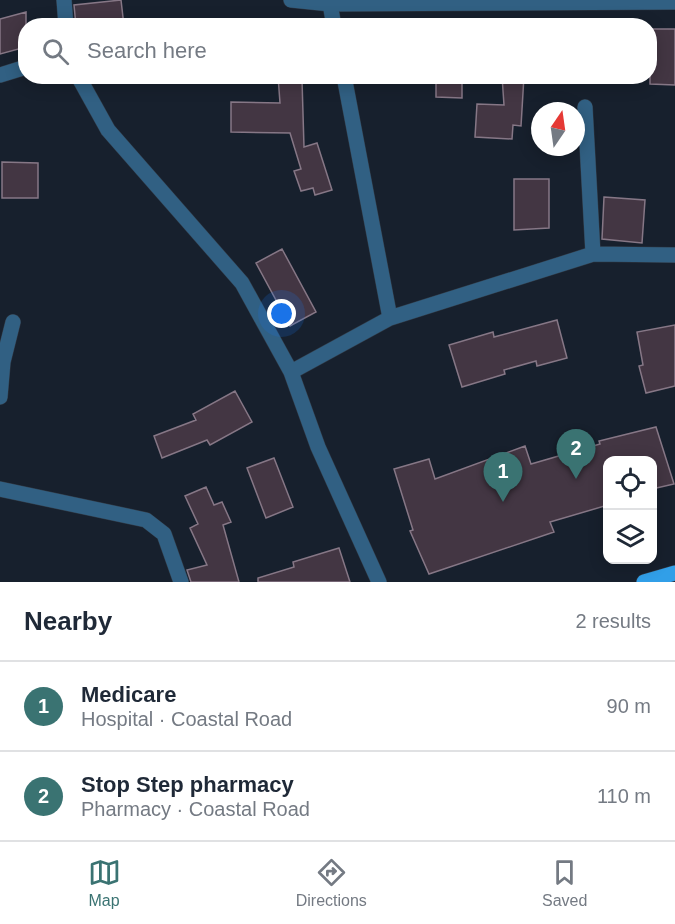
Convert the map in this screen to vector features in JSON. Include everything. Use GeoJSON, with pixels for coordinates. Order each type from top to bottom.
{"type":"FeatureCollection","features":[{"type":"Feature","properties":{"kind":"main road"},"geometry":{"type":"LineString","coordinates":[[644,582],[675,573]]}},
{"type":"Feature","properties":{"kind":"street"},"geometry":{"type":"LineString","coordinates":[[64,0],[65,18]]}},
{"type":"Feature","properties":{"kind":"street"},"geometry":{"type":"LineString","coordinates":[[291,0],[330,4],[675,2]]}},
{"type":"Feature","properties":{"kind":"street"},"geometry":{"type":"LineString","coordinates":[[330,4],[333,18]]}},
{"type":"Feature","properties":{"kind":"street"},"geometry":{"type":"LineString","coordinates":[[0,75],[18,69]]}},
{"type":"Feature","properties":{"kind":"street"},"geometry":{"type":"LineString","coordinates":[[82,84],[108,130],[242,284],[291,372],[318,447],[379,582]]}},
{"type":"Feature","properties":{"kind":"street"},"geometry":{"type":"LineString","coordinates":[[346,84],[390,318]]}},
{"type":"Feature","properties":{"kind":"street"},"geometry":{"type":"LineString","coordinates":[[585,107],[589,223],[593,254]]}},
{"type":"Feature","properties":{"kind":"street"},"geometry":{"type":"LineString","coordinates":[[291,372],[390,318],[593,254],[675,255]]}},
{"type":"Feature","properties":{"kind":"street"},"geometry":{"type":"LineString","coordinates":[[0,397],[3,362],[13,322]]}},
{"type":"Feature","properties":{"kind":"street"},"geometry":{"type":"LineString","coordinates":[[0,489],[146,520],[164,534],[181,582]]}},
{"type":"Feature","properties":{"kind":"building"},"geometry":{"type":"Polygon","coordinates":[[[121,0],[123,18],[75,18],[74,5],[121,0]]]}},
{"type":"Feature","properties":{"kind":"building"},"geometry":{"type":"Polygon","coordinates":[[[26,12],[26,18],[18,18],[18,49],[0,54],[0,19],[26,12]]]}},
{"type":"Feature","properties":{"kind":"building"},"geometry":{"type":"Polygon","coordinates":[[[657,29],[675,29],[675,85],[650,84],[657,84],[657,29]]]}},
{"type":"Feature","properties":{"kind":"building"},"geometry":{"type":"Polygon","coordinates":[[[279,84],[302,84],[304,147],[317,143],[332,190],[315,195],[313,188],[301,191],[294,171],[301,169],[290,133],[231,132],[231,102],[280,103],[279,84]]]}},
{"type":"Feature","properties":{"kind":"building"},"geometry":{"type":"Polygon","coordinates":[[[436,84],[462,84],[462,98],[436,97],[436,84]]]}},
{"type":"Feature","properties":{"kind":"building"},"geometry":{"type":"Polygon","coordinates":[[[503,84],[524,84],[521,126],[513,125],[512,139],[475,137],[477,104],[504,105],[503,84]]]}},
{"type":"Feature","properties":{"kind":"building"},"geometry":{"type":"Polygon","coordinates":[[[2,162],[38,163],[38,198],[2,198],[2,162]]]}},
{"type":"Feature","properties":{"kind":"building"},"geometry":{"type":"Polygon","coordinates":[[[514,179],[549,179],[549,228],[514,230],[514,179]]]}},
{"type":"Feature","properties":{"kind":"building"},"geometry":{"type":"Polygon","coordinates":[[[604,197],[645,200],[642,243],[602,239],[604,197]]]}},
{"type":"Feature","properties":{"kind":"building"},"geometry":{"type":"Polygon","coordinates":[[[282,249],[316,312],[290,326],[256,263],[282,249]]]}},
{"type":"Feature","properties":{"kind":"building"},"geometry":{"type":"Polygon","coordinates":[[[557,320],[567,358],[537,366],[536,361],[504,370],[505,374],[462,387],[449,345],[493,332],[494,337],[557,320]]]}},
{"type":"Feature","properties":{"kind":"building"},"geometry":{"type":"Polygon","coordinates":[[[675,325],[675,386],[646,393],[639,366],[643,365],[637,332],[675,325]]]}},
{"type":"Feature","properties":{"kind":"building"},"geometry":{"type":"Polygon","coordinates":[[[235,391],[252,422],[210,445],[207,440],[162,458],[154,436],[196,420],[193,414],[235,391]]]}},
{"type":"Feature","properties":{"kind":"building"},"geometry":{"type":"Polygon","coordinates":[[[656,427],[674,484],[657,488],[657,456],[603,456],[603,506],[550,522],[554,532],[429,574],[410,531],[413,530],[394,469],[429,459],[435,479],[525,446],[531,464],[600,444],[599,441],[656,427]]]}},
{"type":"Feature","properties":{"kind":"building"},"geometry":{"type":"Polygon","coordinates":[[[274,458],[293,507],[266,518],[247,468],[274,458]]]}},
{"type":"Feature","properties":{"kind":"building"},"geometry":{"type":"Polygon","coordinates":[[[206,487],[214,505],[222,502],[231,522],[223,525],[239,582],[191,582],[187,570],[207,565],[190,528],[198,524],[185,496],[206,487]]]}},
{"type":"Feature","properties":{"kind":"building"},"geometry":{"type":"Polygon","coordinates":[[[339,548],[350,582],[258,582],[258,578],[294,567],[293,562],[339,548]]]}},
{"type":"Feature","properties":{"kind":"place","name":"Stop Step pharmacy"},"geometry":{"type":"Point","coordinates":[576,479]}},
{"type":"Feature","properties":{"kind":"place","name":"Medicare"},"geometry":{"type":"Point","coordinates":[503,502]}}]}
